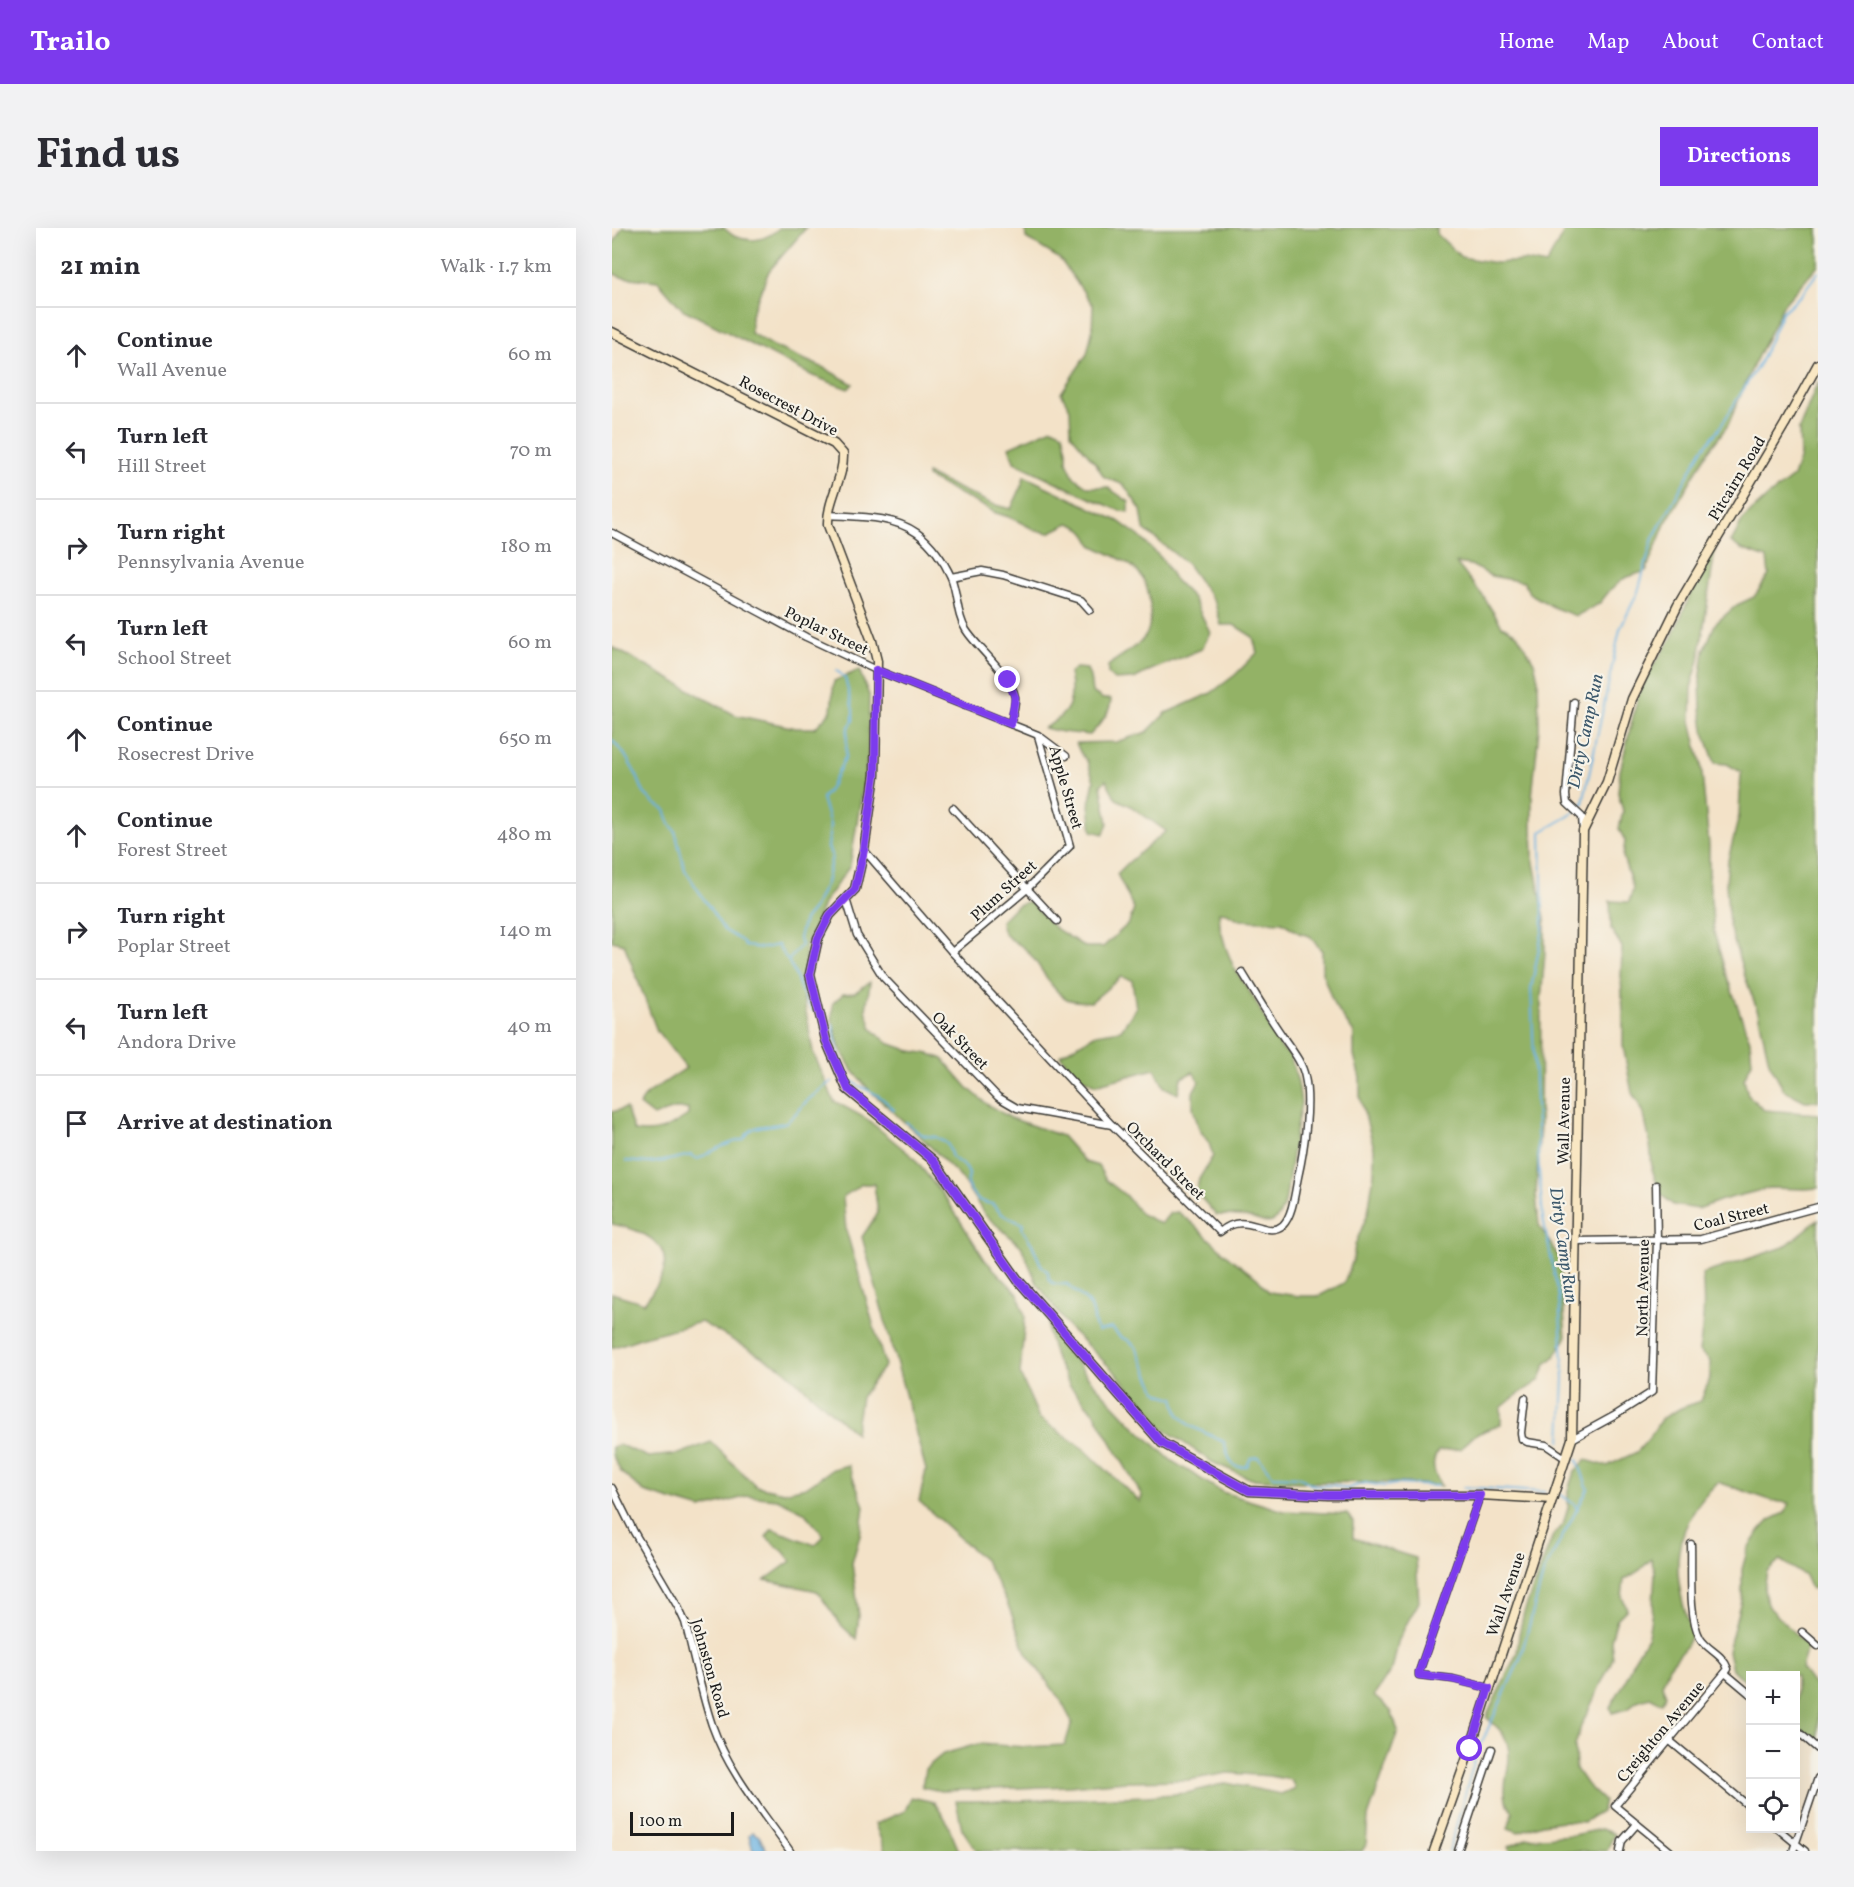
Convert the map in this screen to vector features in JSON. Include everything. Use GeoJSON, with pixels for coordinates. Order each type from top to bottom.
{"type":"FeatureCollection","features":[{"type":"Feature","properties":{"kind":"street","name":"Rosecrest Drive"},"geometry":{"type":"LineString","coordinates":[[612,332],[834,444],[843,454],[843,463],[828,515],[828,525],[872,641],[877,661],[875,775],[864,850],[855,889],[830,915],[818,938],[810,974],[826,1040],[848,1089],[934,1161],[1018,1280],[1162,1443],[1249,1491],[1328,1495],[1480,1495]]}},
{"type":"Feature","properties":{"kind":"street","name":"Pitcairn Road"},"geometry":{"type":"LineString","coordinates":[[1678,605],[1818,364]]}},
{"type":"Feature","properties":{"kind":"street"},"geometry":{"type":"LineString","coordinates":[[828,515],[876,518],[899,524],[918,534],[936,551],[951,577],[964,627],[1008,680],[1015,697],[1011,724]]}},
{"type":"Feature","properties":{"kind":"street","name":"Poplar Street"},"geometry":{"type":"LineString","coordinates":[[612,533],[806,637],[876,670],[1038,735],[1066,756]]}},
{"type":"Feature","properties":{"kind":"street"},"geometry":{"type":"LineString","coordinates":[[951,577],[982,571],[1004,575],[1081,600],[1090,610]]}},
{"type":"Feature","properties":{"kind":"street","name":"Wall Avenue"},"geometry":{"type":"LineString","coordinates":[[1434,1851],[1572,1439],[1583,831],[1607,782],[1632,699],[1678,605]]}},
{"type":"Feature","properties":{"kind":"street"},"geometry":{"type":"LineString","coordinates":[[1574,702],[1566,795],[1567,803],[1582,818],[1583,831]]}},
{"type":"Feature","properties":{"kind":"street","name":"Apple Street"},"geometry":{"type":"LineString","coordinates":[[1038,735],[1070,846]]}},
{"type":"Feature","properties":{"kind":"street"},"geometry":{"type":"LineString","coordinates":[[953,808],[1026,890],[1057,921]]}},
{"type":"Feature","properties":{"kind":"street","name":"Plum Street"},"geometry":{"type":"LineString","coordinates":[[952,952],[1026,890],[1070,846]]}},
{"type":"Feature","properties":{"kind":"street","name":"Orchard Street"},"geometry":{"type":"LineString","coordinates":[[864,850],[952,952],[1113,1125],[1220,1232],[1228,1224],[1240,1222],[1276,1229],[1284,1224],[1290,1212],[1299,1174],[1305,1131],[1306,1078],[1300,1061],[1242,972]]}},
{"type":"Feature","properties":{"kind":"street","name":"Oak Street"},"geometry":{"type":"LineString","coordinates":[[846,899],[857,935],[883,976],[998,1097],[1017,1108],[1113,1125]]}},
{"type":"Feature","properties":{"kind":"street","name":"North Avenue"},"geometry":{"type":"LineString","coordinates":[[1572,1439],[1653,1392],[1656,1185]]}},
{"type":"Feature","properties":{"kind":"street","name":"Coal Street"},"geometry":{"type":"LineString","coordinates":[[1576,1241],[1701,1239],[1818,1207]]}},
{"type":"Feature","properties":{"kind":"street"},"geometry":{"type":"LineString","coordinates":[[1525,1398],[1522,1438],[1527,1442],[1546,1445],[1565,1458]]}},
{"type":"Feature","properties":{"kind":"street","name":"Johnston Road"},"geometry":{"type":"LineString","coordinates":[[612,1488],[685,1622],[713,1727],[732,1768],[790,1851]]}},
{"type":"Feature","properties":{"kind":"street"},"geometry":{"type":"LineString","coordinates":[[1489,1688],[1452,1679],[1419,1675],[1419,1672],[1480,1495],[1552,1499]]}},
{"type":"Feature","properties":{"kind":"street"},"geometry":{"type":"LineString","coordinates":[[1691,1544],[1692,1610],[1695,1628],[1701,1640],[1726,1663],[1728,1669],[1725,1674],[1746,1691]]}},
{"type":"Feature","properties":{"kind":"street"},"geometry":{"type":"LineString","coordinates":[[1802,1632],[1818,1647]]}},
{"type":"Feature","properties":{"kind":"street","name":"Creighton Avenue"},"geometry":{"type":"LineString","coordinates":[[1636,1824],[1616,1806],[1725,1674]]}},
{"type":"Feature","properties":{"kind":"street"},"geometry":{"type":"LineString","coordinates":[[1800,1733],[1818,1749]]}},
{"type":"Feature","properties":{"kind":"street"},"geometry":{"type":"LineString","coordinates":[[1670,1741],[1746,1804]]}},
{"type":"Feature","properties":{"kind":"street"},"geometry":{"type":"LineString","coordinates":[[1458,1851],[1492,1749]]}},
{"type":"Feature","properties":{"kind":"street"},"geometry":{"type":"LineString","coordinates":[[1793,1851],[1818,1778]]}},
{"type":"Feature","properties":{"kind":"street"},"geometry":{"type":"LineString","coordinates":[[1620,1851],[1622,1841],[1636,1824],[1670,1851]]}},
{"type":"Feature","properties":{"kind":"street"},"geometry":{"type":"LineString","coordinates":[[1784,1833],[1805,1851]]}},
{"type":"Feature","properties":{"kind":"green space"},"geometry":{"type":"Polygon","coordinates":[[[622,228],[724,228],[732,235],[754,240],[765,237],[779,228],[806,228],[769,271],[751,315],[751,333],[853,384],[848,389],[813,376],[682,309],[658,281],[621,277],[612,273],[612,244],[622,228]]]}},
{"type":"Feature","properties":{"kind":"green space"},"geometry":{"type":"Polygon","coordinates":[[[1025,228],[1437,228],[1437,234],[1461,257],[1496,263],[1525,261],[1546,265],[1566,228],[1818,228],[1818,265],[1784,304],[1753,366],[1728,425],[1707,453],[1665,524],[1646,571],[1625,578],[1611,589],[1599,604],[1576,616],[1555,608],[1529,593],[1524,582],[1491,576],[1471,565],[1456,563],[1483,596],[1502,626],[1517,634],[1534,662],[1538,679],[1539,729],[1532,797],[1532,825],[1533,858],[1545,918],[1545,953],[1541,1000],[1540,1124],[1536,1195],[1539,1225],[1560,1259],[1566,1338],[1555,1356],[1545,1365],[1540,1380],[1501,1408],[1501,1424],[1475,1435],[1460,1449],[1438,1451],[1434,1460],[1434,1469],[1441,1486],[1251,1479],[1212,1462],[1158,1425],[1118,1375],[1069,1328],[1037,1283],[1021,1246],[985,1215],[962,1179],[925,1141],[869,1090],[851,1068],[840,1048],[832,1020],[833,1003],[843,994],[854,993],[870,982],[866,1010],[872,1029],[888,1043],[943,1059],[968,1088],[988,1105],[1011,1118],[1062,1136],[1085,1162],[1098,1166],[1106,1180],[1125,1195],[1141,1214],[1161,1224],[1170,1213],[1178,1212],[1230,1258],[1257,1278],[1269,1292],[1319,1296],[1344,1283],[1353,1260],[1355,1245],[1368,1213],[1374,1173],[1374,1148],[1360,1098],[1360,1078],[1354,1055],[1354,1033],[1334,1005],[1322,972],[1322,951],[1310,936],[1299,933],[1282,922],[1240,920],[1227,913],[1219,912],[1220,927],[1234,968],[1281,1048],[1290,1056],[1298,1083],[1301,1103],[1285,1203],[1277,1218],[1269,1223],[1241,1216],[1216,1215],[1196,1192],[1199,1179],[1213,1156],[1209,1143],[1199,1129],[1193,1108],[1193,1092],[1199,1081],[1193,1072],[1181,1078],[1178,1094],[1164,1087],[1155,1069],[1095,1085],[1076,1075],[1060,1055],[1096,1034],[1121,1030],[1136,1008],[1132,980],[1121,977],[1091,1002],[1067,999],[1055,988],[1030,954],[1009,938],[1002,927],[1001,921],[1016,906],[1029,901],[1055,928],[1085,947],[1103,947],[1129,923],[1134,909],[1117,874],[1166,831],[1129,805],[1116,799],[1106,780],[1101,785],[1108,823],[1104,834],[1092,831],[1089,805],[1094,781],[1087,761],[1076,743],[1116,742],[1147,732],[1166,713],[1211,693],[1235,675],[1257,653],[1253,637],[1234,625],[1221,625],[1215,603],[1187,564],[1144,529],[1141,510],[1124,485],[1104,477],[1071,434],[1070,409],[1061,393],[1087,354],[1092,332],[1093,305],[1060,259],[1026,238],[1025,228]]]}},
{"type":"Feature","properties":{"kind":"green space"},"geometry":{"type":"Polygon","coordinates":[[[1818,381],[1818,1101],[1805,1101],[1784,1090],[1769,1062],[1758,1012],[1729,925],[1726,883],[1728,860],[1739,816],[1741,772],[1727,764],[1715,763],[1705,735],[1700,681],[1704,651],[1715,624],[1737,605],[1754,597],[1769,575],[1767,558],[1741,549],[1731,542],[1744,518],[1793,477],[1800,456],[1799,429],[1818,381]]]}},
{"type":"Feature","properties":{"kind":"green space"},"geometry":{"type":"Polygon","coordinates":[[[1052,428],[1063,433],[1067,462],[1074,477],[1088,487],[1107,487],[1129,502],[1129,512],[1085,496],[1014,462],[1009,447],[1052,428]]]}},
{"type":"Feature","properties":{"kind":"green space"},"geometry":{"type":"Polygon","coordinates":[[[927,474],[992,504],[1011,509],[1021,489],[1024,476],[1118,521],[1139,536],[1163,560],[1174,579],[1193,598],[1210,632],[1202,649],[1134,679],[1114,680],[1108,674],[1108,666],[1140,642],[1149,627],[1148,593],[1139,573],[1124,561],[1092,545],[1083,531],[1069,523],[1049,533],[1035,530],[1012,518],[996,513],[927,477],[927,474]]]}},
{"type":"Feature","properties":{"kind":"green space"},"geometry":{"type":"Polygon","coordinates":[[[1718,529],[1699,660],[1692,684],[1691,721],[1701,763],[1714,932],[1750,1041],[1752,1062],[1744,1079],[1748,1095],[1764,1110],[1818,1114],[1818,1188],[1769,1188],[1722,1200],[1698,1209],[1673,1205],[1660,1193],[1652,1169],[1650,1143],[1643,1111],[1632,1093],[1623,1046],[1622,947],[1611,929],[1610,901],[1629,902],[1633,888],[1623,857],[1625,841],[1619,829],[1623,811],[1618,793],[1620,771],[1638,696],[1647,675],[1671,639],[1687,603],[1709,541],[1718,529]]]}},
{"type":"Feature","properties":{"kind":"green space"},"geometry":{"type":"Polygon","coordinates":[[[612,647],[735,715],[796,728],[815,728],[831,711],[834,681],[859,670],[869,695],[868,754],[850,866],[824,902],[806,945],[803,995],[813,1052],[834,1101],[867,1119],[913,1157],[947,1200],[985,1260],[1018,1294],[1025,1316],[1020,1374],[1039,1418],[1084,1449],[1140,1502],[1142,1496],[1095,1414],[1070,1386],[1056,1360],[1048,1325],[1088,1377],[1133,1425],[1172,1461],[1222,1492],[1284,1511],[1347,1514],[1353,1521],[1353,1538],[1416,1558],[1419,1602],[1398,1642],[1393,1667],[1374,1696],[1391,1711],[1398,1731],[1368,1817],[1366,1845],[1362,1851],[977,1851],[962,1829],[956,1801],[1147,1796],[1187,1793],[1226,1783],[1281,1794],[1295,1788],[1291,1780],[1270,1776],[1228,1773],[1188,1780],[941,1791],[922,1787],[925,1769],[943,1754],[978,1744],[1027,1747],[1065,1745],[1072,1722],[1060,1699],[1026,1653],[1007,1602],[985,1561],[919,1501],[926,1470],[862,1237],[878,1213],[874,1184],[862,1184],[843,1197],[846,1230],[885,1365],[861,1397],[855,1433],[782,1368],[701,1322],[643,1337],[612,1348],[612,1293],[644,1303],[662,1276],[665,1264],[659,1246],[652,1239],[633,1229],[612,1224],[612,1112],[626,1108],[634,1131],[649,1132],[675,1124],[688,1115],[688,1109],[675,1109],[653,1116],[639,1105],[647,1094],[686,1068],[657,1031],[624,944],[612,941],[612,647]]]}},
{"type":"Feature","properties":{"kind":"green space"},"geometry":{"type":"Polygon","coordinates":[[[1076,668],[1087,669],[1092,692],[1103,699],[1111,699],[1107,714],[1090,735],[1044,728],[1065,712],[1071,699],[1069,673],[1076,668]]]}},
{"type":"Feature","properties":{"kind":"green space"},"geometry":{"type":"Polygon","coordinates":[[[1818,1220],[1818,1587],[1811,1589],[1805,1576],[1780,1560],[1767,1571],[1764,1589],[1767,1605],[1800,1639],[1808,1644],[1801,1668],[1812,1683],[1818,1686],[1818,1744],[1800,1728],[1800,1671],[1746,1671],[1746,1681],[1732,1669],[1728,1651],[1742,1596],[1742,1569],[1748,1548],[1770,1520],[1785,1513],[1789,1503],[1773,1501],[1718,1482],[1702,1499],[1683,1534],[1678,1571],[1680,1590],[1692,1633],[1686,1646],[1669,1667],[1662,1685],[1666,1695],[1661,1703],[1650,1697],[1637,1701],[1627,1709],[1612,1713],[1610,1707],[1648,1636],[1655,1572],[1651,1559],[1640,1570],[1624,1580],[1622,1597],[1627,1609],[1617,1619],[1611,1640],[1613,1658],[1581,1726],[1575,1746],[1576,1769],[1587,1785],[1604,1801],[1601,1812],[1584,1822],[1563,1821],[1542,1824],[1519,1832],[1508,1828],[1513,1812],[1505,1793],[1509,1750],[1504,1735],[1486,1717],[1517,1653],[1524,1612],[1553,1535],[1563,1524],[1568,1508],[1568,1490],[1574,1472],[1586,1460],[1607,1466],[1637,1452],[1661,1419],[1681,1408],[1701,1401],[1710,1377],[1710,1361],[1699,1351],[1704,1312],[1702,1274],[1784,1247],[1818,1220]]]}},
{"type":"Feature","properties":{"kind":"green space"},"geometry":{"type":"Polygon","coordinates":[[[711,1442],[756,1486],[784,1492],[806,1487],[833,1469],[848,1465],[864,1506],[860,1535],[852,1563],[859,1616],[856,1639],[841,1625],[817,1591],[765,1580],[791,1561],[766,1537],[772,1529],[815,1545],[824,1536],[804,1512],[777,1499],[748,1496],[701,1509],[644,1492],[621,1472],[612,1454],[612,1447],[620,1445],[648,1457],[679,1454],[711,1442]]]}},
{"type":"Feature","properties":{"kind":"green space"},"geometry":{"type":"Polygon","coordinates":[[[911,1797],[934,1802],[946,1820],[959,1851],[885,1851],[875,1824],[905,1811],[911,1797]]]}},
{"type":"Feature","properties":{"kind":"green space"},"geometry":{"type":"Polygon","coordinates":[[[1601,1829],[1614,1834],[1607,1851],[1511,1851],[1508,1847],[1528,1838],[1573,1835],[1601,1829]]]}},
{"type":"Feature","properties":{"kind":"water"},"geometry":{"type":"Polygon","coordinates":[[[752,1832],[759,1836],[767,1851],[753,1851],[749,1835],[752,1832]]]}},
{"type":"Feature","properties":{"kind":"waterway","name":"Dirty Camp Run"},"geometry":{"type":"LineString","coordinates":[[1561,1441],[1564,1378],[1559,1297],[1543,1218],[1531,989],[1543,928],[1541,832],[1569,816],[1583,803],[1620,629],[1638,592],[1653,538],[1702,450],[1719,429],[1761,361],[1782,312],[1801,295],[1818,272]]}},
{"type":"Feature","properties":{"kind":"waterway"},"geometry":{"type":"LineString","coordinates":[[789,960],[801,945],[799,938],[804,920],[813,909],[826,883],[832,856],[828,848],[830,825],[822,798],[829,790],[846,756],[848,728],[853,721],[853,710],[845,678],[836,670]]}},
{"type":"Feature","properties":{"kind":"waterway"},"geometry":{"type":"LineString","coordinates":[[612,740],[625,755],[644,793],[665,810],[675,831],[685,870],[724,930],[742,941],[745,946],[763,948],[778,945],[813,1011]]}},
{"type":"Feature","properties":{"kind":"waterway"},"geometry":{"type":"LineString","coordinates":[[833,1025],[839,1054],[847,1075],[854,1083],[882,1098],[894,1110]]}},
{"type":"Feature","properties":{"kind":"waterway"},"geometry":{"type":"LineString","coordinates":[[626,1161],[649,1163],[691,1155],[698,1159],[720,1147],[744,1139],[757,1127],[786,1122],[803,1104],[832,1081]]}},
{"type":"Feature","properties":{"kind":"waterway"},"geometry":{"type":"LineString","coordinates":[[906,1122],[919,1133],[936,1137],[948,1145],[952,1157],[966,1168],[969,1174],[967,1185],[975,1196],[979,1200],[992,1204],[1002,1214],[1023,1224],[1022,1229],[1032,1244],[1041,1265],[1048,1272],[1049,1280],[1056,1284],[1067,1284],[1086,1300],[1094,1315],[1098,1331],[1112,1328],[1120,1337],[1136,1347],[1156,1390],[1174,1398],[1179,1415],[1191,1426],[1224,1442],[1228,1457],[1233,1464],[1241,1467],[1247,1466],[1251,1458],[1258,1457],[1273,1476],[1300,1477],[1310,1484],[1333,1485],[1346,1489],[1365,1483],[1385,1486],[1396,1484],[1437,1486]]}},
{"type":"Feature","properties":{"kind":"waterway","name":"Dirty Camp Run"},"geometry":{"type":"LineString","coordinates":[[1449,1851],[1476,1755],[1520,1659],[1544,1571],[1588,1489],[1577,1459]]}},
{"type":"Feature","properties":{"kind":"waterway"},"geometry":{"type":"LineString","coordinates":[[1463,1487],[1545,1492]]}},
{"type":"Feature","properties":{"kind":"waterway"},"geometry":{"type":"LineString","coordinates":[[1560,1494],[1577,1509]]}},
{"type":"Feature","properties":{"kind":"route"},"geometry":{"type":"LineString","coordinates":[[1008,680],[1015,697],[1011,724],[876,670],[875,775],[864,850],[855,889],[830,915],[818,938],[810,974],[826,1040],[848,1089],[934,1161],[1018,1280],[1162,1443],[1249,1491],[1328,1495],[1480,1495],[1419,1672],[1419,1675],[1452,1679],[1489,1688],[1470,1749]]}}]}
